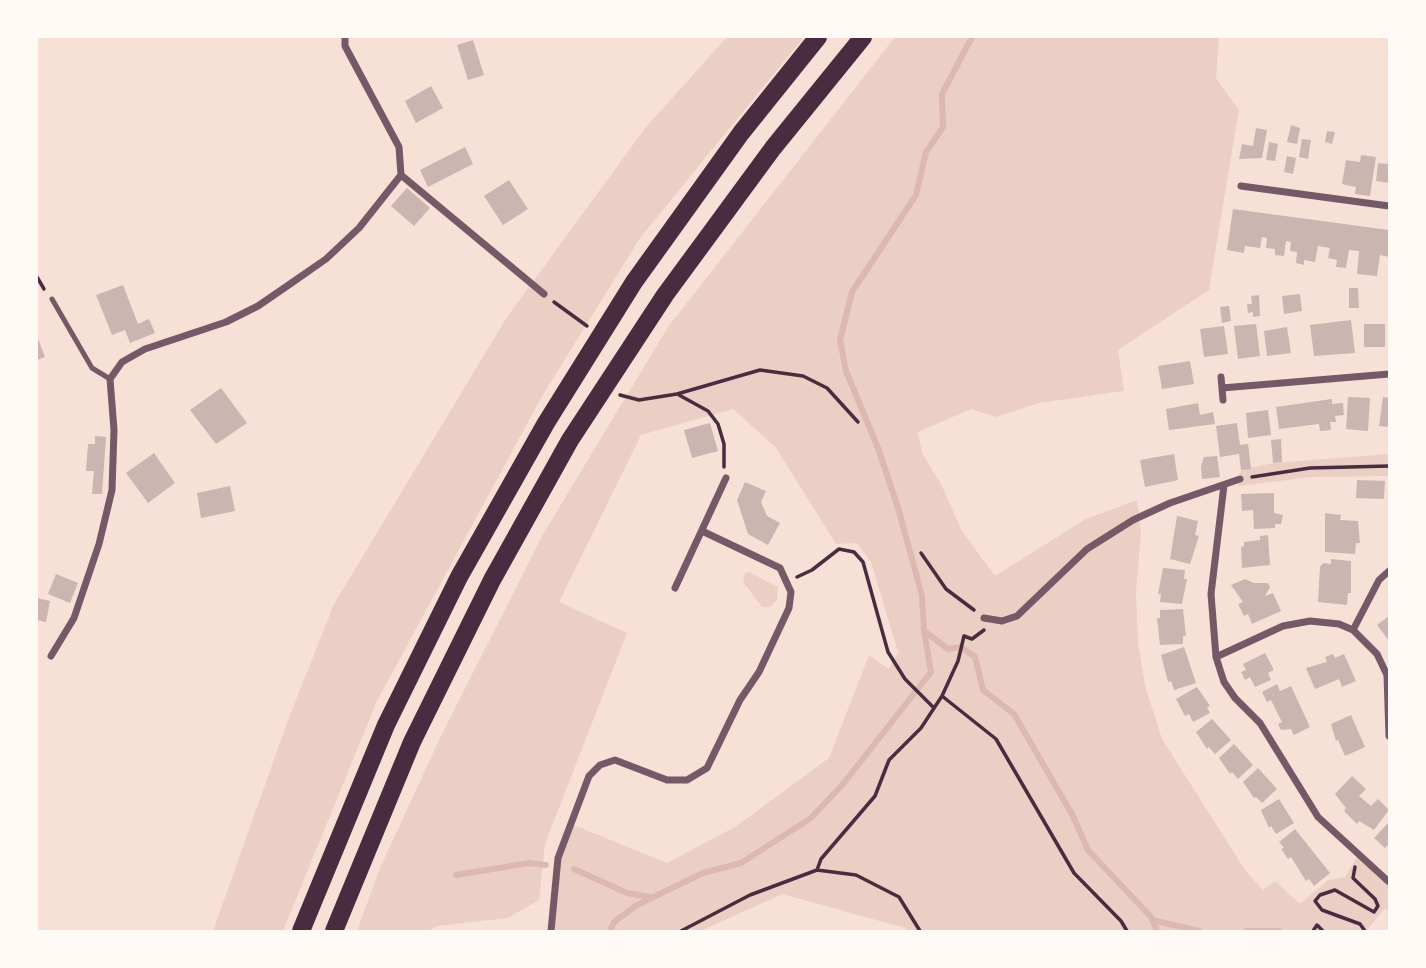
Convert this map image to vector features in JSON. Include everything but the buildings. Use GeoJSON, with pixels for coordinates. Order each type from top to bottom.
{"type":"FeatureCollection","features":[{"type":"Feature","properties":{"kind":"highway"},"geometry":{"type":"LineString","coordinates":[[301,931],[386,725],[459,577],[546,423],[634,282],[741,133],[818,37]]}},
{"type":"Feature","properties":{"kind":"highway"},"geometry":{"type":"LineString","coordinates":[[334,931],[412,742],[492,580],[570,440],[665,295],[773,148],[863,37]]}},
{"type":"Feature","properties":{"kind":"street"},"geometry":{"type":"LineString","coordinates":[[51,656],[74,618],[99,544],[112,490],[114,430],[110,379],[122,362],[145,349],[226,322],[269,299],[326,259],[359,228],[401,175],[399,147],[345,46],[345,37]]}},
{"type":"Feature","properties":{"kind":"street"},"geometry":{"type":"LineString","coordinates":[[401,175],[544,294]]}},
{"type":"Feature","properties":{"kind":"street"},"geometry":{"type":"LineString","coordinates":[[1241,186],[1389,206]]}},
{"type":"Feature","properties":{"kind":"street"},"geometry":{"type":"LineString","coordinates":[[1222,388],[1389,374]]}},
{"type":"Feature","properties":{"kind":"street"},"geometry":{"type":"LineString","coordinates":[[1220,377],[1223,400]]}},
{"type":"Feature","properties":{"kind":"street"},"geometry":{"type":"LineString","coordinates":[[675,589],[726,478]]}},
{"type":"Feature","properties":{"kind":"street"},"geometry":{"type":"LineString","coordinates":[[984,618],[1002,621],[1017,616],[1087,549],[1133,520],[1240,479]]}},
{"type":"Feature","properties":{"kind":"street"},"geometry":{"type":"LineString","coordinates":[[1224,485],[1211,594],[1216,657],[1224,682],[1235,698],[1260,723],[1318,817],[1389,882]]}},
{"type":"Feature","properties":{"kind":"street"},"geometry":{"type":"LineString","coordinates":[[551,931],[558,858],[589,776],[600,765],[615,760],[667,780],[687,780],[707,768],[740,700],[760,672],[780,632],[789,608],[791,592],[788,580],[780,568],[702,531]]}},
{"type":"Feature","properties":{"kind":"street"},"geometry":{"type":"LineString","coordinates":[[1353,630],[1379,580],[1389,571]]}},
{"type":"Feature","properties":{"kind":"street"},"geometry":{"type":"LineString","coordinates":[[1216,657],[1283,626],[1310,621],[1339,624],[1353,630],[1377,654],[1387,675],[1389,736]]}},
{"type":"Feature","properties":{"kind":"lane"},"geometry":{"type":"LineString","coordinates":[[52,299],[92,368],[110,379]]}},
{"type":"Feature","properties":{"kind":"path"},"geometry":{"type":"LineString","coordinates":[[544,294],[586,325]]}},
{"type":"Feature","properties":{"kind":"path"},"geometry":{"type":"LineString","coordinates":[[622,396],[639,401],[677,394],[760,370],[803,376],[827,388],[858,422]]}},
{"type":"Feature","properties":{"kind":"path"},"geometry":{"type":"LineString","coordinates":[[677,394],[708,411],[718,424],[724,444],[726,478]]}},
{"type":"Feature","properties":{"kind":"path"},"geometry":{"type":"LineString","coordinates":[[1240,479],[1310,468],[1389,466]]}},
{"type":"Feature","properties":{"kind":"path"},"geometry":{"type":"LineString","coordinates":[[788,580],[812,570],[839,549],[854,552],[863,562],[888,652],[905,679],[934,708]]}},
{"type":"Feature","properties":{"kind":"path"},"geometry":{"type":"LineString","coordinates":[[921,553],[946,589],[984,618]]}},
{"type":"Feature","properties":{"kind":"path"},"geometry":{"type":"LineString","coordinates":[[817,870],[821,859],[875,796],[888,760],[921,727],[942,696],[958,661],[964,636]]}},
{"type":"Feature","properties":{"kind":"path"},"geometry":{"type":"LineString","coordinates":[[942,696],[996,738],[1074,873],[1121,921],[1127,931]]}},
{"type":"Feature","properties":{"kind":"path"},"geometry":{"type":"LineString","coordinates":[[1361,858],[1352,872],[1353,878],[1375,899],[1378,906],[1374,912],[1367,911],[1335,890],[1320,895],[1315,901],[1322,910],[1360,924],[1365,931]]}},
{"type":"Feature","properties":{"kind":"path"},"geometry":{"type":"LineString","coordinates":[[681,931],[750,895],[817,870],[856,874],[899,898],[920,931]]}},
{"type":"Feature","properties":{"kind":"path"},"geometry":{"type":"LineString","coordinates":[[1313,931],[1317,925],[1323,931]]}},
{"type":"Feature","properties":{"kind":"shaded area"},"geometry":{"type":"Polygon","coordinates":[[[727,37],[804,37],[640,238],[541,398],[377,701],[283,931],[213,931],[288,720],[334,604],[507,317],[646,127],[727,37]]]}},
{"type":"Feature","properties":{"kind":"shaded area"},"geometry":{"type":"Polygon","coordinates":[[[895,37],[1219,37],[1216,78],[1239,110],[1209,290],[1118,350],[1124,391],[1039,403],[996,417],[971,409],[918,432],[922,453],[941,484],[962,531],[995,576],[1086,519],[1137,500],[1141,533],[1136,592],[1138,642],[1145,686],[1162,739],[1245,870],[1263,890],[1275,881],[1300,904],[1328,880],[1345,877],[1358,855],[1389,882],[1389,912],[1385,908],[1366,931],[907,931],[905,928],[782,894],[701,931],[551,931],[558,858],[569,823],[667,863],[735,827],[829,758],[869,655],[889,669],[898,652],[871,562],[857,543],[836,544],[776,448],[733,409],[641,435],[559,602],[627,633],[545,844],[539,900],[508,918],[437,926],[428,931],[357,931],[380,868],[440,738],[542,536],[668,327],[895,37]]]}},
{"type":"Feature","properties":{"kind":"shaded area"},"geometry":{"type":"Polygon","coordinates":[[[1389,454],[1389,476],[1311,477],[1239,486],[1237,480],[1241,470],[1273,463],[1389,454]]]}},
{"type":"Feature","properties":{"kind":"shaded area"},"geometry":{"type":"Polygon","coordinates":[[[749,572],[778,587],[777,600],[770,607],[762,607],[743,582],[745,573],[749,572]]]}},
{"type":"Feature","properties":{"kind":"waterway"},"geometry":{"type":"LineString","coordinates":[[972,37],[942,94],[943,127],[926,152],[916,195],[852,292],[840,340],[846,371],[878,448],[899,511],[922,596],[924,631],[948,649],[961,647],[975,657],[983,690],[1014,714],[1073,816],[1088,850],[1151,917],[1157,931]]}},
{"type":"Feature","properties":{"kind":"waterway"},"geometry":{"type":"LineString","coordinates":[[610,931],[614,922],[637,905],[703,873],[741,863],[811,818],[843,784],[931,672],[924,631]]}},
{"type":"Feature","properties":{"kind":"waterway"},"geometry":{"type":"LineString","coordinates":[[456,875],[529,863],[546,865]]}},
{"type":"Feature","properties":{"kind":"waterway"},"geometry":{"type":"LineString","coordinates":[[574,869],[627,893],[651,897]]}},
{"type":"Feature","properties":{"kind":"waterway"},"geometry":{"type":"LineString","coordinates":[[1152,920],[1199,931]]}},
{"type":"Feature","properties":{"kind":"waterway"},"geometry":{"type":"LineString","coordinates":[[1246,931],[1279,931]]}}]}
